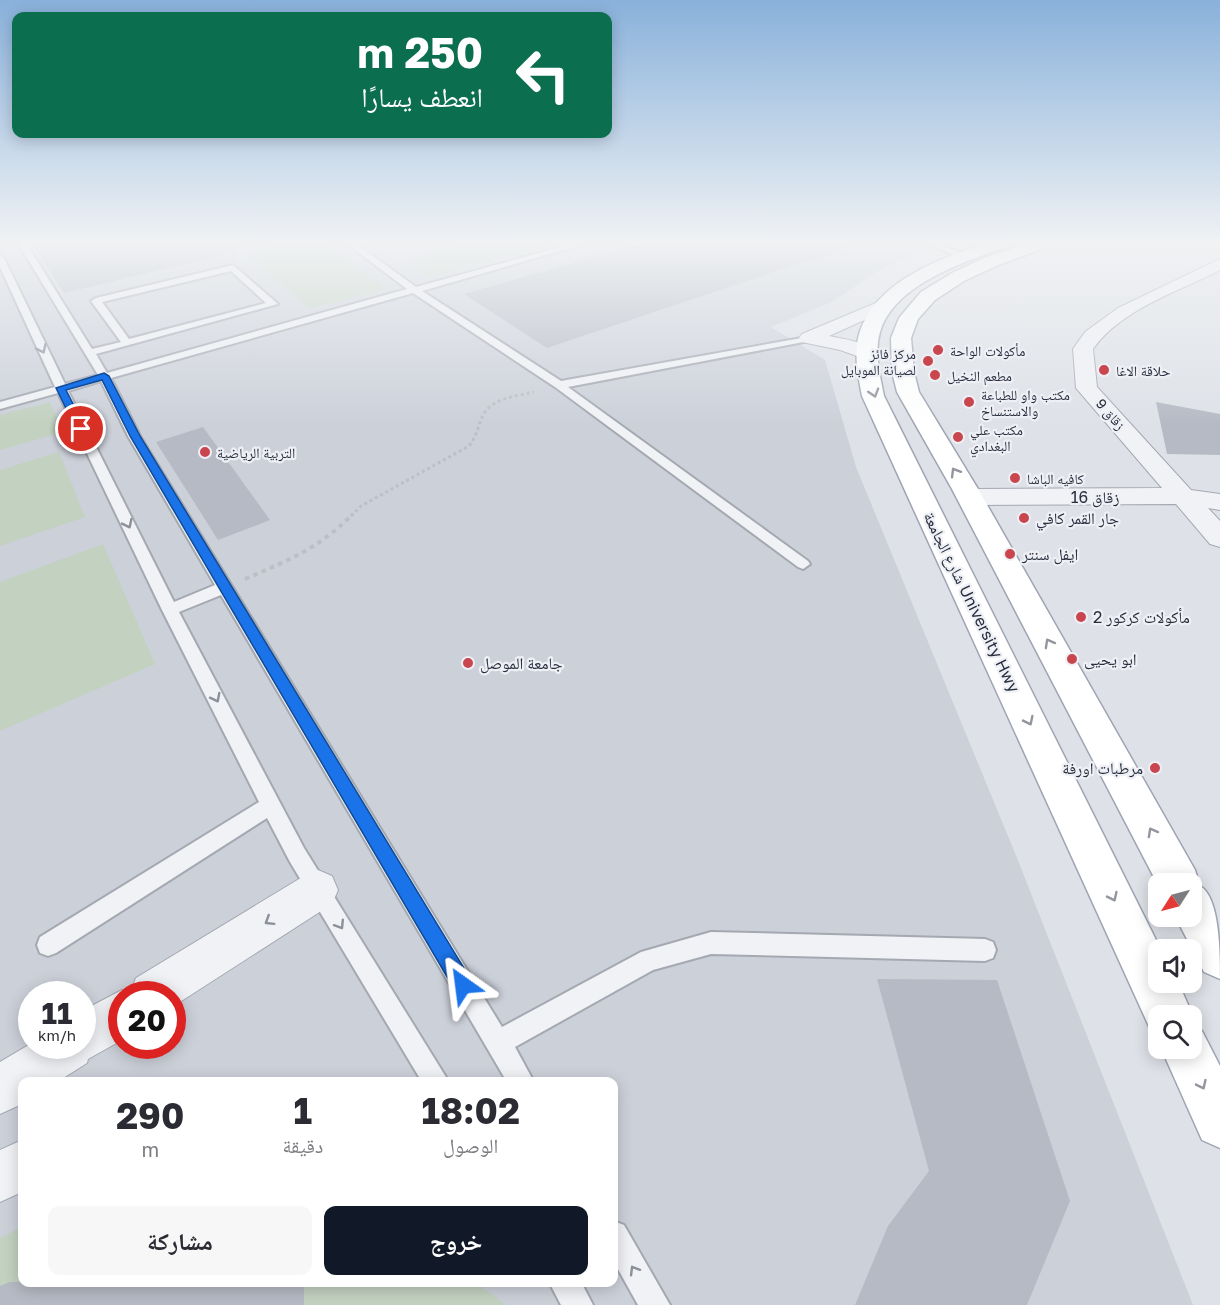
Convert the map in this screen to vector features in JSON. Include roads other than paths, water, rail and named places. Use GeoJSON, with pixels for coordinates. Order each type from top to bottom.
{"type":"FeatureCollection","features":[{"type":"Feature","properties":{"kind":"main road","name":"شارع الجامعة University Hwy"},"geometry":{"type":"LineString","coordinates":[[885,304],[870,330],[867,369],[873,396],[1164,1005]]}},
{"type":"Feature","properties":{"kind":"main road"},"geometry":{"type":"LineString","coordinates":[[921,304],[909,318],[901,338],[901,354],[908,392],[969,497],[1174,873]]}},
{"type":"Feature","properties":{"kind":"main road"},"geometry":{"type":"LineString","coordinates":[[1202,923],[1220,957]]}},
{"type":"Feature","properties":{"kind":"main road"},"geometry":{"type":"LineString","coordinates":[[1190,1059],[1220,1122]]}},
{"type":"Feature","properties":{"kind":"street"},"geometry":{"type":"LineString","coordinates":[[809,338],[885,304]]}},
{"type":"Feature","properties":{"kind":"street","name":"زقاق 9"},"geometry":{"type":"LineString","coordinates":[[1140,304],[1107,323],[1083,349],[1087,388],[1220,538]]}},
{"type":"Feature","properties":{"kind":"street"},"geometry":{"type":"LineString","coordinates":[[809,338],[845,345],[868,354]]}},
{"type":"Feature","properties":{"kind":"street","name":"زقاق 16"},"geometry":{"type":"LineString","coordinates":[[969,497],[1183,496],[1220,502]]}},
{"type":"Feature","properties":{"kind":"street"},"geometry":{"type":"LineString","coordinates":[[173,981],[318,890]]}},
{"type":"Feature","properties":{"kind":"street"},"geometry":{"type":"LineString","coordinates":[[21,1077],[49,1059]]}},
{"type":"Feature","properties":{"kind":"street"},"geometry":{"type":"LineString","coordinates":[[0,1090],[18,1079]]}},
{"type":"Feature","properties":{"kind":"street"},"geometry":{"type":"LineString","coordinates":[[0,1176],[18,1168]]}},
{"type":"Feature","properties":{"kind":"lane"},"geometry":{"type":"LineString","coordinates":[[22,304],[170,610],[271,805],[318,890],[434,1077]]}},
{"type":"Feature","properties":{"kind":"lane"},"geometry":{"type":"LineString","coordinates":[[59,304],[104,376],[135,436],[519,1077]]}},
{"type":"Feature","properties":{"kind":"lane"},"geometry":{"type":"LineString","coordinates":[[98,304],[127,343]]}},
{"type":"Feature","properties":{"kind":"lane"},"geometry":{"type":"LineString","coordinates":[[89,353],[273,304]]}},
{"type":"Feature","properties":{"kind":"lane"},"geometry":{"type":"LineString","coordinates":[[0,406],[360,304]]}},
{"type":"Feature","properties":{"kind":"lane"},"geometry":{"type":"LineString","coordinates":[[435,304],[559,386],[803,564]]}},
{"type":"Feature","properties":{"kind":"lane"},"geometry":{"type":"LineString","coordinates":[[559,386],[809,338]]}},
{"type":"Feature","properties":{"kind":"lane"},"geometry":{"type":"LineString","coordinates":[[170,610],[225,587]]}},
{"type":"Feature","properties":{"kind":"lane"},"geometry":{"type":"LineString","coordinates":[[48,945],[271,805]]}},
{"type":"Feature","properties":{"kind":"lane"},"geometry":{"type":"LineString","coordinates":[[498,1042],[649,960],[711,943],[985,950]]}},
{"type":"Feature","properties":{"kind":"lane"},"geometry":{"type":"LineString","coordinates":[[618,1242],[655,1305]]}},
{"type":"Feature","properties":{"kind":"lane"},"geometry":{"type":"LineString","coordinates":[[566,1287],[578,1305]]}},
{"type":"Feature","properties":{"kind":"place","name":"مأكولات الواحة"},"geometry":{"type":"Point","coordinates":[938,350]}},
{"type":"Feature","properties":{"kind":"place","name":"مركز فائز لصيانة الموبايل"},"geometry":{"type":"Point","coordinates":[928,361]}},
{"type":"Feature","properties":{"kind":"place","name":"حلاقة الاغا"},"geometry":{"type":"Point","coordinates":[1104,370]}},
{"type":"Feature","properties":{"kind":"place","name":"مطعم النخيل"},"geometry":{"type":"Point","coordinates":[935,375]}},
{"type":"Feature","properties":{"kind":"place","name":"مكتب واو للطباعة والاستنساخ"},"geometry":{"type":"Point","coordinates":[969,402]}},
{"type":"Feature","properties":{"kind":"place","name":"مكتب علي البغدادي"},"geometry":{"type":"Point","coordinates":[958,437]}},
{"type":"Feature","properties":{"kind":"place","name":"التربية الرياضية"},"geometry":{"type":"Point","coordinates":[205,452]}},
{"type":"Feature","properties":{"kind":"place","name":"كافيه الباشا"},"geometry":{"type":"Point","coordinates":[1015,478]}},
{"type":"Feature","properties":{"kind":"place","name":"جار القمر كافي"},"geometry":{"type":"Point","coordinates":[1024,518]}},
{"type":"Feature","properties":{"kind":"place","name":"ايفل سنتر"},"geometry":{"type":"Point","coordinates":[1010,554]}},
{"type":"Feature","properties":{"kind":"place","name":"مأكولات كركور 2"},"geometry":{"type":"Point","coordinates":[1081,617]}},
{"type":"Feature","properties":{"kind":"place","name":"ابو يحيى"},"geometry":{"type":"Point","coordinates":[1072,659]}},
{"type":"Feature","properties":{"kind":"place","name":"جامعة الموصل"},"geometry":{"type":"Point","coordinates":[468,663]}},
{"type":"Feature","properties":{"kind":"place","name":"مرطبات اورفة"},"geometry":{"type":"Point","coordinates":[1155,768]}}]}
